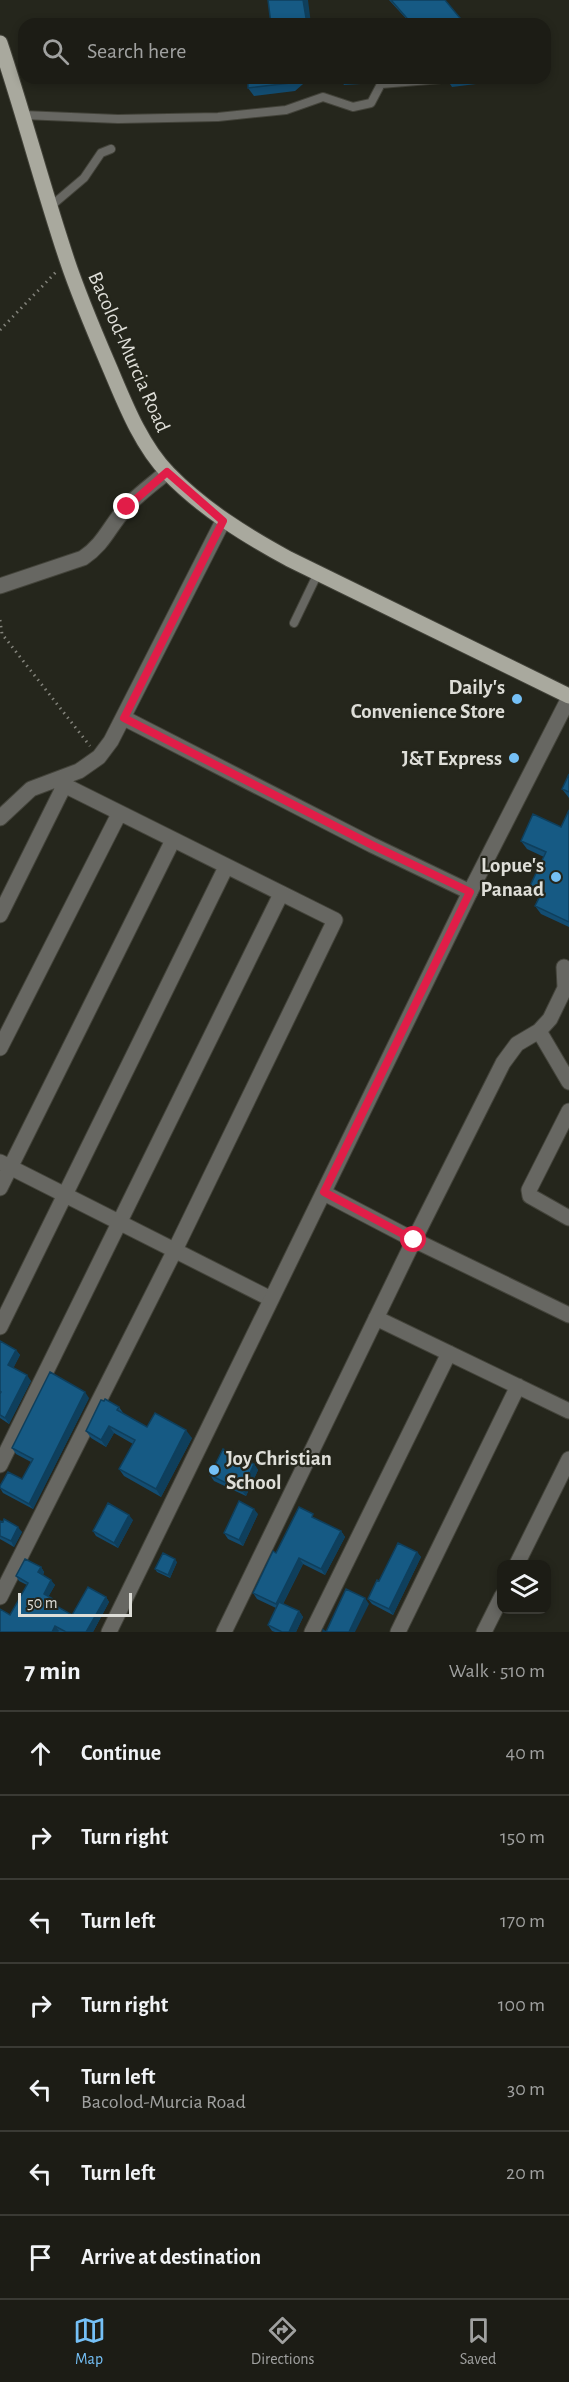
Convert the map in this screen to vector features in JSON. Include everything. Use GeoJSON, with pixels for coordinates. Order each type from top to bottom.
{"type":"FeatureCollection","features":[{"type":"Feature","properties":{"kind":"main road","name":"Bacolod-Murcia Road"},"geometry":{"type":"LineString","coordinates":[[0,43],[67,261],[120,393],[150,450],[167,472],[223,521],[252,539],[569,697]]}},
{"type":"Feature","properties":{"kind":"street"},"geometry":{"type":"LineString","coordinates":[[0,586],[89,554],[107,536],[127,507],[167,472]]}},
{"type":"Feature","properties":{"kind":"street"},"geometry":{"type":"LineString","coordinates":[[0,818],[31,789],[60,784],[99,757],[124,718],[223,521]]}},
{"type":"Feature","properties":{"kind":"street"},"geometry":{"type":"LineString","coordinates":[[109,1632],[470,892],[569,697]]}},
{"type":"Feature","properties":{"kind":"street"},"geometry":{"type":"LineString","coordinates":[[124,718],[372,845],[470,892]]}},
{"type":"Feature","properties":{"kind":"street"},"geometry":{"type":"LineString","coordinates":[[0,1597],[6,1570],[175,1250],[335,920],[60,784]]}},
{"type":"Feature","properties":{"kind":"street"},"geometry":{"type":"LineString","coordinates":[[0,915],[60,784]]}},
{"type":"Feature","properties":{"kind":"street"},"geometry":{"type":"LineString","coordinates":[[0,1048],[119,814]]}},
{"type":"Feature","properties":{"kind":"street"},"geometry":{"type":"LineString","coordinates":[[0,1188],[5,1165],[173,840]]}},
{"type":"Feature","properties":{"kind":"street"},"geometry":{"type":"LineString","coordinates":[[0,1327],[226,867]]}},
{"type":"Feature","properties":{"kind":"street"},"geometry":{"type":"LineString","coordinates":[[0,1465],[281,894]]}},
{"type":"Feature","properties":{"kind":"street"},"geometry":{"type":"LineString","coordinates":[[224,1632],[502,1063],[517,1044],[539,1031],[550,1019],[565,988],[564,967]]}},
{"type":"Feature","properties":{"kind":"street"},"geometry":{"type":"LineString","coordinates":[[539,1031],[569,1082]]}},
{"type":"Feature","properties":{"kind":"street"},"geometry":{"type":"LineString","coordinates":[[569,1111],[530,1190],[530,1196],[535,1201],[569,1218]]}},
{"type":"Feature","properties":{"kind":"street"},"geometry":{"type":"LineString","coordinates":[[5,1165],[271,1299]]}},
{"type":"Feature","properties":{"kind":"street"},"geometry":{"type":"LineString","coordinates":[[324,1192],[414,1240],[569,1315]]}},
{"type":"Feature","properties":{"kind":"street"},"geometry":{"type":"LineString","coordinates":[[376,1318],[569,1412]]}},
{"type":"Feature","properties":{"kind":"street"},"geometry":{"type":"LineString","coordinates":[[312,1632],[449,1353]]}},
{"type":"Feature","properties":{"kind":"street"},"geometry":{"type":"LineString","coordinates":[[398,1632],[518,1386]]}},
{"type":"Feature","properties":{"kind":"street"},"geometry":{"type":"LineString","coordinates":[[519,1560],[569,1459]]}},
{"type":"Feature","properties":{"kind":"street"},"geometry":{"type":"LineString","coordinates":[[484,1632],[497,1604]]}},
{"type":"Feature","properties":{"kind":"lane"},"geometry":{"type":"LineString","coordinates":[[24,115],[118,119],[218,117],[286,110],[323,97],[345,105],[361,106],[371,103],[381,84]]}},
{"type":"Feature","properties":{"kind":"lane"},"geometry":{"type":"LineString","coordinates":[[51,206],[84,178],[101,153],[111,149]]}},
{"type":"Feature","properties":{"kind":"lane"},"geometry":{"type":"LineString","coordinates":[[294,623],[318,573]]}},
{"type":"Feature","properties":{"kind":"path"},"geometry":{"type":"LineString","coordinates":[[0,330],[67,261]]}},
{"type":"Feature","properties":{"kind":"path"},"geometry":{"type":"LineString","coordinates":[[0,620],[2,634],[99,757]]}},
{"type":"Feature","properties":{"kind":"building"},"geometry":{"type":"Polygon","coordinates":[[[268,0],[303,0],[306,18],[270,18],[268,0]]]}},
{"type":"Feature","properties":{"kind":"building"},"geometry":{"type":"Polygon","coordinates":[[[391,0],[445,0],[460,18],[407,18],[391,0]]]}},
{"type":"Feature","properties":{"kind":"building"},"geometry":{"type":"Polygon","coordinates":[[[248,84],[282,84],[248,88],[248,84]]]}},
{"type":"Feature","properties":{"kind":"building"},"geometry":{"type":"Polygon","coordinates":[[[569,774],[569,792],[562,789],[569,774]]]}},
{"type":"Feature","properties":{"kind":"building","name":"Lopue's Panaad"},"geometry":{"type":"Polygon","coordinates":[[[569,810],[569,922],[535,906],[542,892],[530,886],[546,852],[521,841],[533,814],[561,827],[569,810]]]}},
{"type":"Feature","properties":{"kind":"building"},"geometry":{"type":"Polygon","coordinates":[[[0,1341],[16,1350],[8,1365],[27,1375],[5,1418],[0,1415],[0,1341]]]}},
{"type":"Feature","properties":{"kind":"building"},"geometry":{"type":"Polygon","coordinates":[[[50,1372],[85,1392],[29,1504],[0,1486],[8,1472],[22,1479],[33,1459],[12,1448],[50,1372]]]}},
{"type":"Feature","properties":{"kind":"building"},"geometry":{"type":"Polygon","coordinates":[[[105,1399],[119,1407],[117,1410],[147,1427],[155,1413],[186,1430],[156,1489],[119,1469],[135,1440],[109,1426],[101,1440],[86,1431],[101,1400],[105,1399]]]}},
{"type":"Feature","properties":{"kind":"building"},"geometry":{"type":"Polygon","coordinates":[[[223,1449],[254,1464],[242,1491],[210,1475],[223,1449]]]}},
{"type":"Feature","properties":{"kind":"building"},"geometry":{"type":"Polygon","coordinates":[[[239,1501],[254,1509],[239,1540],[224,1533],[239,1501]]]}},
{"type":"Feature","properties":{"kind":"building"},"geometry":{"type":"Polygon","coordinates":[[[108,1503],[129,1515],[114,1543],[93,1531],[108,1503]]]}},
{"type":"Feature","properties":{"kind":"building"},"geometry":{"type":"Polygon","coordinates":[[[299,1507],[313,1514],[312,1517],[341,1531],[321,1569],[299,1558],[276,1604],[253,1593],[273,1551],[276,1553],[299,1507]]]}},
{"type":"Feature","properties":{"kind":"building"},"geometry":{"type":"Polygon","coordinates":[[[4,1519],[18,1527],[11,1541],[0,1536],[0,1521],[3,1522],[4,1519]]]}},
{"type":"Feature","properties":{"kind":"building"},"geometry":{"type":"Polygon","coordinates":[[[398,1543],[417,1552],[389,1609],[368,1599],[398,1543]]]}},
{"type":"Feature","properties":{"kind":"building"},"geometry":{"type":"Polygon","coordinates":[[[163,1553],[175,1559],[168,1575],[155,1569],[163,1553]]]}},
{"type":"Feature","properties":{"kind":"building"},"geometry":{"type":"Polygon","coordinates":[[[25,1559],[41,1567],[38,1572],[51,1580],[44,1594],[53,1599],[51,1603],[72,1615],[88,1587],[106,1597],[86,1632],[66,1632],[55,1626],[52,1632],[0,1632],[0,1609],[10,1615],[28,1583],[16,1576],[25,1559]]]}},
{"type":"Feature","properties":{"kind":"building"},"geometry":{"type":"Polygon","coordinates":[[[346,1589],[365,1598],[349,1632],[326,1632],[346,1589]]]}},
{"type":"Feature","properties":{"kind":"building"},"geometry":{"type":"Polygon","coordinates":[[[279,1602],[299,1611],[289,1632],[282,1632],[268,1625],[279,1602]]]}},
{"type":"Feature","properties":{"kind":"place","name":"Daily's Convenience Store"},"geometry":{"type":"Point","coordinates":[517,699]}},
{"type":"Feature","properties":{"kind":"place","name":"J&T Express"},"geometry":{"type":"Point","coordinates":[514,758]}},
{"type":"Feature","properties":{"kind":"place","name":"Lopue's Panaad"},"geometry":{"type":"Point","coordinates":[556,877]}},
{"type":"Feature","properties":{"kind":"place","name":"Joy Christian School"},"geometry":{"type":"Point","coordinates":[214,1470]}},
{"type":"Feature","properties":{"kind":"route"},"geometry":{"type":"LineString","coordinates":[[127,507],[167,472],[223,521],[124,718],[372,845],[470,892],[324,1192],[414,1240]]}}]}
